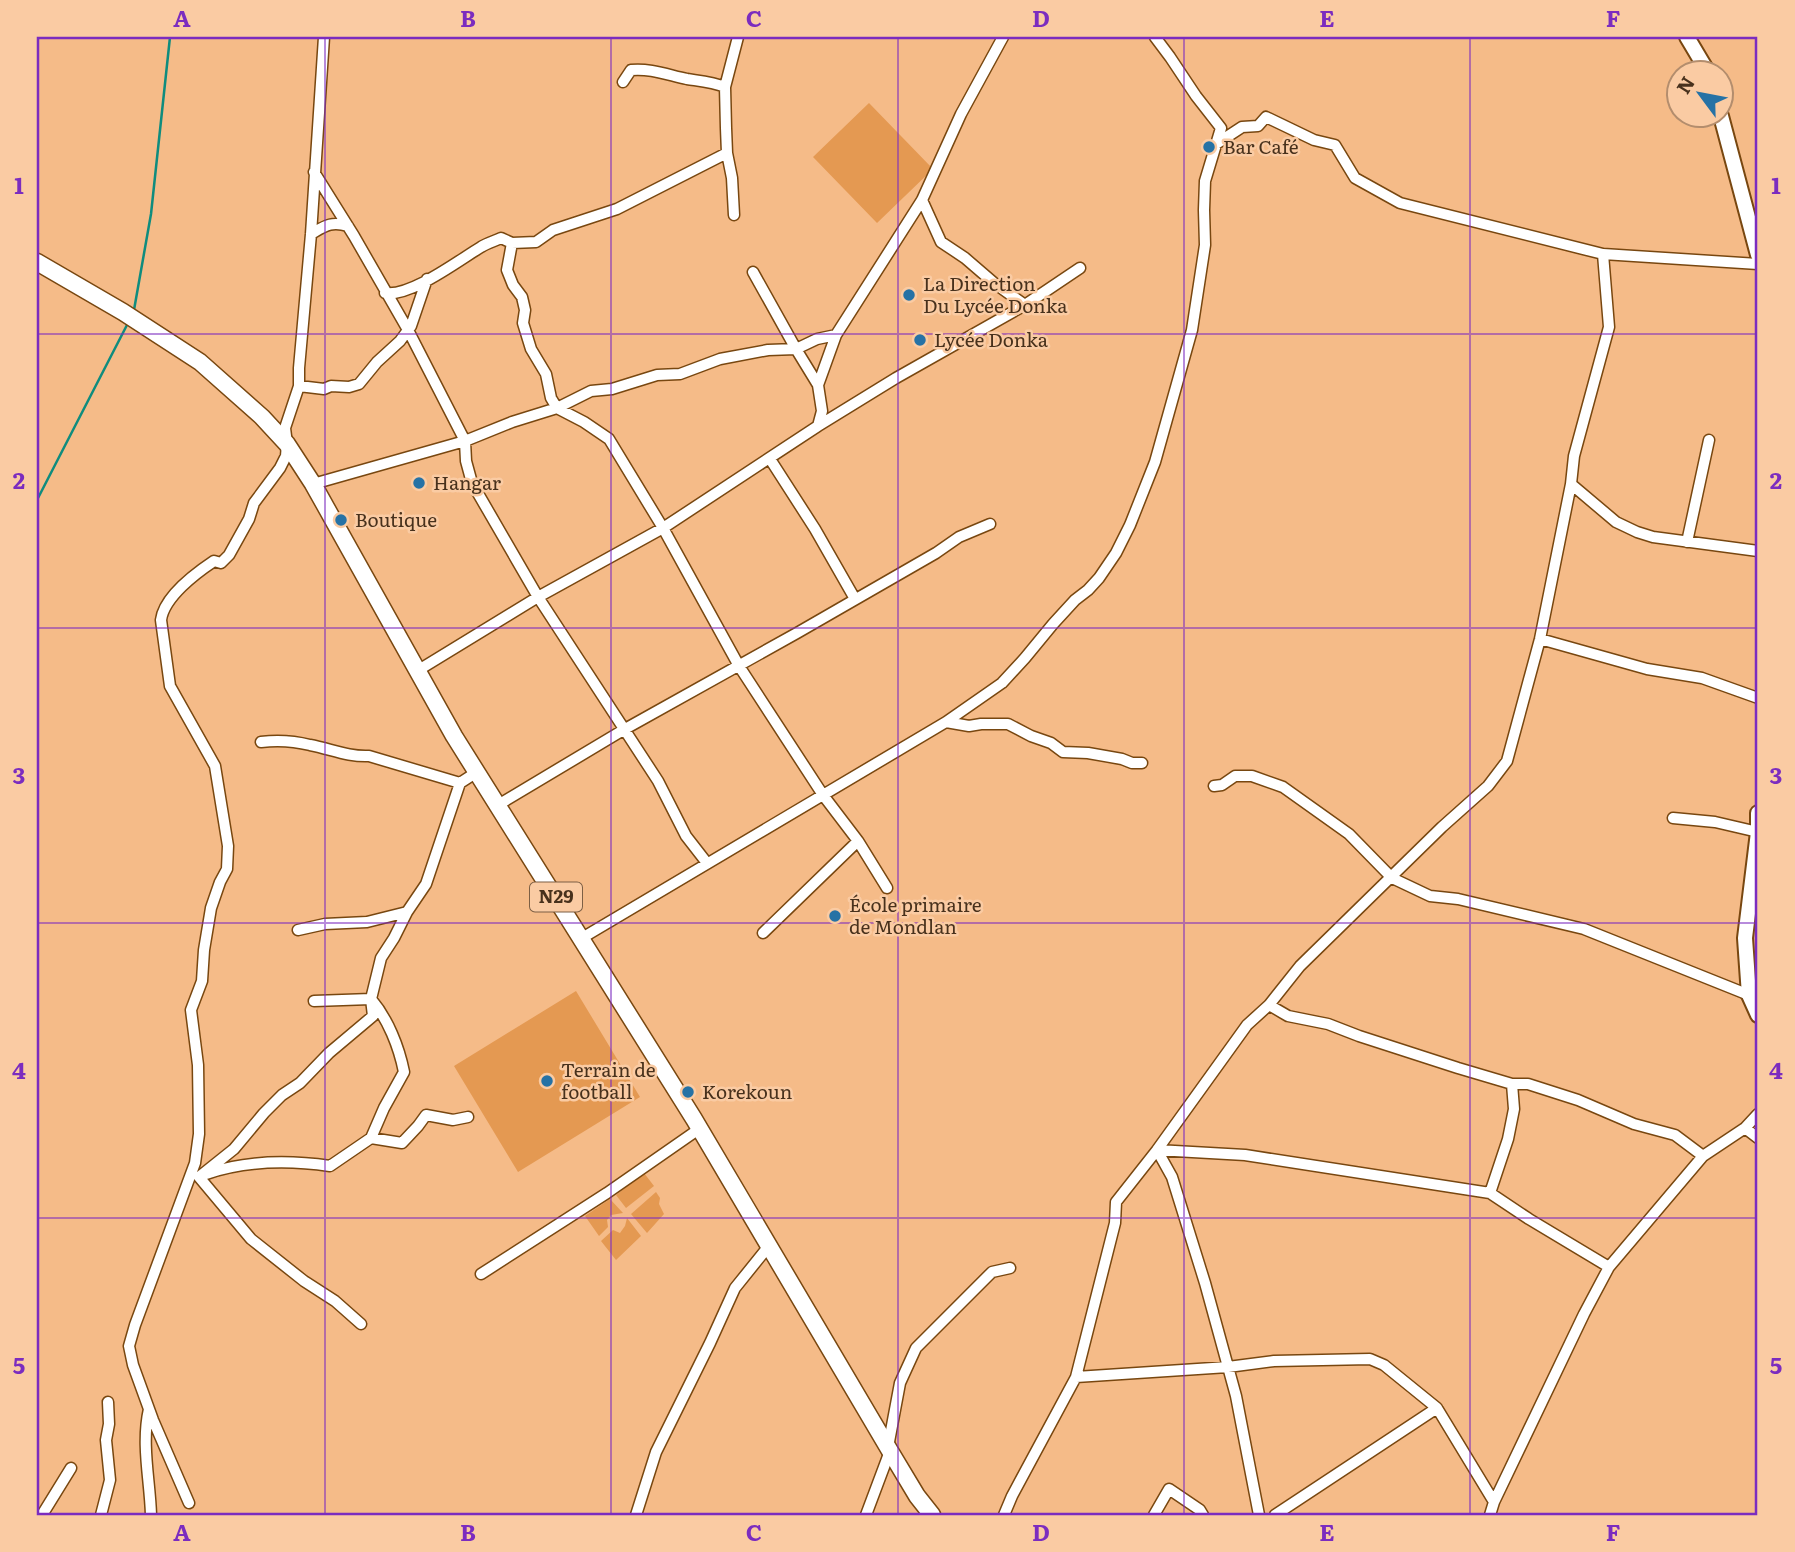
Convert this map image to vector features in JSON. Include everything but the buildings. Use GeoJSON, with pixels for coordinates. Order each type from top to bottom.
{"type":"FeatureCollection","features":[{"type":"Feature","properties":{"kind":"main road"},"geometry":{"type":"LineString","coordinates":[[1687,37],[1701,60]]}},
{"type":"Feature","properties":{"kind":"main road"},"geometry":{"type":"LineString","coordinates":[[1725,130],[1758,255]]}},
{"type":"Feature","properties":{"kind":"main road","name":"N29"},"geometry":{"type":"LineString","coordinates":[[37,262],[200,362],[262,417],[287,444],[313,484],[417,671],[477,772],[699,1129],[888,1449],[932,1515]]}},
{"type":"Feature","properties":{"kind":"main road"},"geometry":{"type":"LineString","coordinates":[[1758,813],[1745,938],[1749,995],[1758,1015]]}},
{"type":"Feature","properties":{"kind":"street"},"geometry":{"type":"LineString","coordinates":[[189,1503],[149,1408],[129,1346],[195,1163],[199,1134],[198,1065],[191,1010],[202,981],[211,908],[227,869],[228,846],[215,766],[170,686],[162,635],[162,615],[172,599],[200,570],[214,561],[221,563],[229,555],[249,519],[254,503],[286,456],[285,428],[299,386],[324,37]]}},
{"type":"Feature","properties":{"kind":"street"},"geometry":{"type":"LineString","coordinates":[[818,385],[836,335],[922,200],[961,114],[1003,37]]}},
{"type":"Feature","properties":{"kind":"street"},"geometry":{"type":"LineString","coordinates":[[582,938],[946,722],[1002,683],[1075,600],[1099,578],[1116,553],[1155,462],[1192,330],[1205,246],[1205,181],[1221,128],[1155,37]]}},
{"type":"Feature","properties":{"kind":"street"},"geometry":{"type":"LineString","coordinates":[[734,38],[725,87],[727,153],[732,178],[734,215]]}},
{"type":"Feature","properties":{"kind":"street"},"geometry":{"type":"LineString","coordinates":[[623,82],[631,70],[643,69],[725,87]]}},
{"type":"Feature","properties":{"kind":"street"},"geometry":{"type":"LineString","coordinates":[[1216,144],[1241,127],[1258,126],[1266,117],[1314,140],[1335,145],[1355,178],[1400,203],[1603,254],[1758,264]]}},
{"type":"Feature","properties":{"kind":"street"},"geometry":{"type":"LineString","coordinates":[[385,293],[393,294],[411,288],[501,238],[512,243],[536,242],[553,230],[617,209],[727,153]]}},
{"type":"Feature","properties":{"kind":"street"},"geometry":{"type":"LineString","coordinates":[[314,171],[408,330],[466,441],[466,461],[472,483],[538,597],[658,781],[686,835],[707,863]]}},
{"type":"Feature","properties":{"kind":"street"},"geometry":{"type":"LineString","coordinates":[[922,200],[941,242],[1025,305]]}},
{"type":"Feature","properties":{"kind":"street"},"geometry":{"type":"LineString","coordinates":[[311,234],[327,225],[338,223],[348,226]]}},
{"type":"Feature","properties":{"kind":"street"},"geometry":{"type":"LineString","coordinates":[[512,243],[507,270],[522,297],[525,310],[523,323],[531,349],[546,374],[551,398],[557,408],[609,439],[663,528],[740,666],[887,888]]}},
{"type":"Feature","properties":{"kind":"street"},"geometry":{"type":"LineString","coordinates":[[1004,1515],[1076,1377],[1115,1223],[1116,1202],[1247,1025],[1269,1005],[1300,967],[1488,786],[1507,761],[1540,639],[1571,484],[1574,456],[1608,327],[1603,254]]}},
{"type":"Feature","properties":{"kind":"street"},"geometry":{"type":"LineString","coordinates":[[417,671],[538,597],[663,528],[818,426],[1025,305],[1080,268]]}},
{"type":"Feature","properties":{"kind":"street"},"geometry":{"type":"LineString","coordinates":[[752,272],[818,385],[822,411],[818,426]]}},
{"type":"Feature","properties":{"kind":"street"},"geometry":{"type":"LineString","coordinates":[[299,386],[324,390],[331,386],[349,387],[359,384],[411,326],[427,279]]}},
{"type":"Feature","properties":{"kind":"street"},"geometry":{"type":"LineString","coordinates":[[313,484],[466,441],[512,422],[557,408],[591,391],[657,376],[680,374],[720,359],[768,350],[796,349],[817,339],[836,335]]}},
{"type":"Feature","properties":{"kind":"street"},"geometry":{"type":"LineString","coordinates":[[1687,542],[1709,440]]}},
{"type":"Feature","properties":{"kind":"street"},"geometry":{"type":"LineString","coordinates":[[770,459],[815,529],[855,599]]}},
{"type":"Feature","properties":{"kind":"street"},"geometry":{"type":"LineString","coordinates":[[1571,484],[1616,522],[1637,532],[1653,537],[1758,551]]}},
{"type":"Feature","properties":{"kind":"street"},"geometry":{"type":"LineString","coordinates":[[498,806],[625,729],[740,666],[936,553],[959,537],[990,524]]}},
{"type":"Feature","properties":{"kind":"street"},"geometry":{"type":"LineString","coordinates":[[1540,639],[1647,670],[1702,678],[1758,698]]}},
{"type":"Feature","properties":{"kind":"street"},"geometry":{"type":"LineString","coordinates":[[946,722],[969,726],[1008,724],[1051,743],[1063,752],[1142,763]]}},
{"type":"Feature","properties":{"kind":"street"},"geometry":{"type":"LineString","coordinates":[[261,742],[307,744],[354,757],[369,757],[460,783]]}},
{"type":"Feature","properties":{"kind":"street"},"geometry":{"type":"LineString","coordinates":[[199,1177],[234,1149],[282,1095],[300,1083],[373,1016],[371,999],[381,958],[426,884],[460,783],[477,772]]}},
{"type":"Feature","properties":{"kind":"street"},"geometry":{"type":"LineString","coordinates":[[1214,786],[1222,785],[1235,776],[1252,776],[1283,787],[1349,834],[1392,878],[1430,895],[1584,929],[1749,995]]}},
{"type":"Feature","properties":{"kind":"street"},"geometry":{"type":"LineString","coordinates":[[1673,818],[1715,822],[1758,832]]}},
{"type":"Feature","properties":{"kind":"street"},"geometry":{"type":"LineString","coordinates":[[763,933],[858,841]]}},
{"type":"Feature","properties":{"kind":"street"},"geometry":{"type":"LineString","coordinates":[[298,930],[325,924],[367,922],[407,912]]}},
{"type":"Feature","properties":{"kind":"street"},"geometry":{"type":"LineString","coordinates":[[313,1001],[371,999]]}},
{"type":"Feature","properties":{"kind":"street"},"geometry":{"type":"LineString","coordinates":[[199,1177],[229,1167],[262,1163],[302,1162],[330,1166],[371,1138],[404,1072],[400,1050],[371,999]]}},
{"type":"Feature","properties":{"kind":"street"},"geometry":{"type":"LineString","coordinates":[[1269,1005],[1288,1016],[1328,1024],[1512,1084],[1528,1084],[1578,1100],[1634,1124],[1675,1135],[1703,1156]]}},
{"type":"Feature","properties":{"kind":"street"},"geometry":{"type":"LineString","coordinates":[[1490,1193],[1508,1139],[1514,1109],[1512,1084]]}},
{"type":"Feature","properties":{"kind":"street"},"geometry":{"type":"LineString","coordinates":[[1490,1515],[1584,1314],[1609,1267],[1703,1156],[1745,1128],[1758,1114]]}},
{"type":"Feature","properties":{"kind":"street"},"geometry":{"type":"LineString","coordinates":[[371,1138],[402,1143],[426,1115],[453,1120],[468,1117]]}},
{"type":"Feature","properties":{"kind":"street"},"geometry":{"type":"LineString","coordinates":[[1745,1128],[1758,1138]]}},
{"type":"Feature","properties":{"kind":"street"},"geometry":{"type":"LineString","coordinates":[[481,1274],[607,1193],[699,1129]]}},
{"type":"Feature","properties":{"kind":"street"},"geometry":{"type":"LineString","coordinates":[[1157,1150],[1245,1155],[1490,1193],[1609,1267]]}},
{"type":"Feature","properties":{"kind":"street"},"geometry":{"type":"LineString","coordinates":[[1157,1150],[1171,1177],[1205,1283],[1236,1396],[1259,1515]]}},
{"type":"Feature","properties":{"kind":"street"},"geometry":{"type":"LineString","coordinates":[[199,1177],[251,1239],[304,1281],[335,1301],[361,1324]]}},
{"type":"Feature","properties":{"kind":"street"},"geometry":{"type":"LineString","coordinates":[[636,1515],[656,1452],[735,1288],[768,1247]]}},
{"type":"Feature","properties":{"kind":"street"},"geometry":{"type":"LineString","coordinates":[[866,1515],[888,1449],[900,1383],[916,1348],[992,1272],[1010,1268]]}},
{"type":"Feature","properties":{"kind":"street"},"geometry":{"type":"LineString","coordinates":[[1076,1377],[1228,1367],[1273,1361],[1370,1359],[1384,1365],[1437,1408],[1494,1502]]}},
{"type":"Feature","properties":{"kind":"street"},"geometry":{"type":"LineString","coordinates":[[101,1515],[110,1480],[106,1440],[109,1424],[108,1402]]}},
{"type":"Feature","properties":{"kind":"street"},"geometry":{"type":"LineString","coordinates":[[149,1408],[145,1424],[151,1515]]}},
{"type":"Feature","properties":{"kind":"street"},"geometry":{"type":"LineString","coordinates":[[1275,1515],[1437,1408]]}},
{"type":"Feature","properties":{"kind":"street"},"geometry":{"type":"LineString","coordinates":[[43,1515],[71,1468]]}},
{"type":"Feature","properties":{"kind":"street"},"geometry":{"type":"LineString","coordinates":[[1154,1515],[1169,1489],[1200,1510],[1203,1515]]}},
{"type":"Feature","properties":{"kind":"shaded area"},"geometry":{"type":"Polygon","coordinates":[[[869,103],[933,169],[877,223],[813,157],[869,103]]]}},
{"type":"Feature","properties":{"kind":"shaded area","name":"Terrain de football"},"geometry":{"type":"Polygon","coordinates":[[[576,991],[640,1097],[518,1172],[454,1066],[576,991]]]}},
{"type":"Feature","properties":{"kind":"shaded area"},"geometry":{"type":"Polygon","coordinates":[[[644,1173],[654,1186],[626,1208],[616,1195],[644,1173]]]}},
{"type":"Feature","properties":{"kind":"shaded area"},"geometry":{"type":"Polygon","coordinates":[[[656,1192],[664,1214],[647,1233],[631,1214],[656,1192]]]}},
{"type":"Feature","properties":{"kind":"shaded area"},"geometry":{"type":"Polygon","coordinates":[[[610,1199],[623,1213],[611,1215],[607,1220],[608,1227],[599,1236],[585,1216],[610,1199]]]}},
{"type":"Feature","properties":{"kind":"shaded area"},"geometry":{"type":"Polygon","coordinates":[[[627,1218],[641,1236],[616,1260],[601,1241],[613,1230],[620,1233],[627,1218]]]}},
{"type":"Feature","properties":{"kind":"waterway"},"geometry":{"type":"LineString","coordinates":[[134,310],[151,214],[170,37]]}},
{"type":"Feature","properties":{"kind":"waterway"},"geometry":{"type":"LineString","coordinates":[[37,500],[128,323]]}},
{"type":"Feature","properties":{"kind":"place","name":"Bar Café"},"geometry":{"type":"Point","coordinates":[1209,147]}},
{"type":"Feature","properties":{"kind":"place","name":"La Direction Du Lycée Donka"},"geometry":{"type":"Point","coordinates":[909,295]}},
{"type":"Feature","properties":{"kind":"place","name":"Lycée Donka"},"geometry":{"type":"Point","coordinates":[920,340]}},
{"type":"Feature","properties":{"kind":"place","name":"Hangar"},"geometry":{"type":"Point","coordinates":[419,483]}},
{"type":"Feature","properties":{"kind":"place","name":"Boutique"},"geometry":{"type":"Point","coordinates":[341,520]}},
{"type":"Feature","properties":{"kind":"place","name":"École primaire de Mondlan"},"geometry":{"type":"Point","coordinates":[835,916]}},
{"type":"Feature","properties":{"kind":"place","name":"Terrain de football"},"geometry":{"type":"Point","coordinates":[547,1081]}},
{"type":"Feature","properties":{"kind":"place","name":"Korekoun"},"geometry":{"type":"Point","coordinates":[688,1092]}}]}
